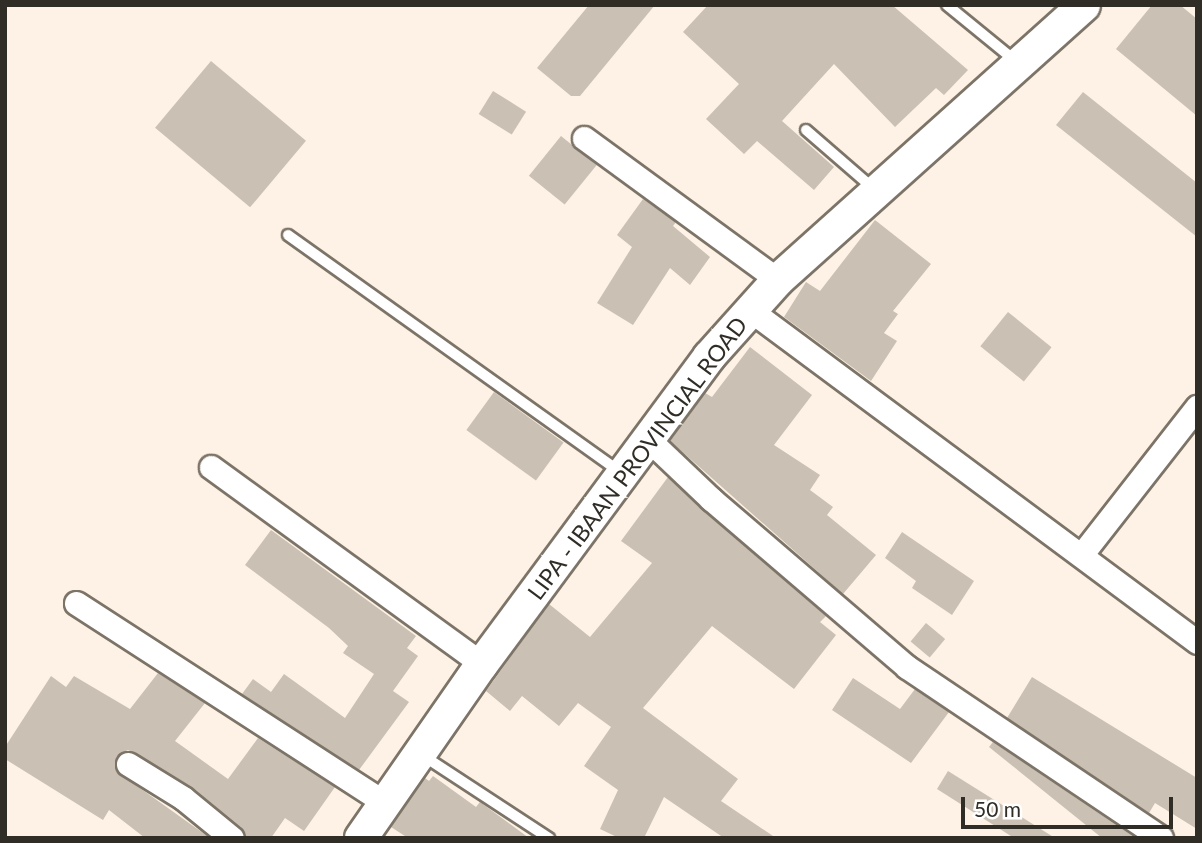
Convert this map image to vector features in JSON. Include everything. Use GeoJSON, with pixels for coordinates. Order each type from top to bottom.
{"type":"FeatureCollection","features":[{"type":"Feature","properties":{"kind":"main road","name":"LIPA - IBAAN PROVINCIAL ROAD"},"geometry":{"type":"LineString","coordinates":[[368,835],[385,803],[481,664],[709,357],[778,280],[879,193],[1017,62],[1084,5]]}},
{"type":"Feature","properties":{"kind":"street"},"geometry":{"type":"LineString","coordinates":[[584,138],[778,280]]}},
{"type":"Feature","properties":{"kind":"street"},"geometry":{"type":"LineString","coordinates":[[751,310],[1197,642]]}},
{"type":"Feature","properties":{"kind":"street"},"geometry":{"type":"LineString","coordinates":[[1082,554],[1197,407]]}},
{"type":"Feature","properties":{"kind":"street"},"geometry":{"type":"LineString","coordinates":[[648,439],[711,499],[907,667],[1161,838]]}},
{"type":"Feature","properties":{"kind":"street"},"geometry":{"type":"LineString","coordinates":[[211,467],[481,664]]}},
{"type":"Feature","properties":{"kind":"street"},"geometry":{"type":"LineString","coordinates":[[76,603],[385,803]]}},
{"type":"Feature","properties":{"kind":"street"},"geometry":{"type":"LineString","coordinates":[[128,764],[183,798],[232,838]]}},
{"type":"Feature","properties":{"kind":"lane"},"geometry":{"type":"LineString","coordinates":[[947,5],[1017,62]]}},
{"type":"Feature","properties":{"kind":"lane"},"geometry":{"type":"LineString","coordinates":[[806,130],[879,193]]}},
{"type":"Feature","properties":{"kind":"lane"},"geometry":{"type":"LineString","coordinates":[[288,235],[622,474]]}},
{"type":"Feature","properties":{"kind":"lane"},"geometry":{"type":"LineString","coordinates":[[420,753],[549,838]]}},
{"type":"Feature","properties":{"kind":"building"},"geometry":{"type":"Polygon","coordinates":[[[589,5],[655,5],[580,96],[571,96],[537,68],[589,5]]]}},
{"type":"Feature","properties":{"kind":"building"},"geometry":{"type":"Polygon","coordinates":[[[708,5],[892,5],[968,70],[944,95],[936,88],[895,127],[834,64],[782,121],[834,167],[814,190],[757,141],[744,154],[706,119],[739,84],[683,32],[708,5]]]}},
{"type":"Feature","properties":{"kind":"building"},"geometry":{"type":"Polygon","coordinates":[[[1152,5],[1180,5],[1197,19],[1197,116],[1116,49],[1152,5]]]}},
{"type":"Feature","properties":{"kind":"building"},"geometry":{"type":"Polygon","coordinates":[[[211,61],[306,141],[250,207],[155,128],[211,61]]]}},
{"type":"Feature","properties":{"kind":"building"},"geometry":{"type":"Polygon","coordinates":[[[493,91],[526,112],[512,135],[479,114],[493,91]]]}},
{"type":"Feature","properties":{"kind":"building"},"geometry":{"type":"Polygon","coordinates":[[[1083,92],[1197,183],[1197,237],[1056,125],[1083,92]]]}},
{"type":"Feature","properties":{"kind":"building"},"geometry":{"type":"Polygon","coordinates":[[[561,136],[597,165],[565,205],[529,176],[561,136]]]}},
{"type":"Feature","properties":{"kind":"building"},"geometry":{"type":"Polygon","coordinates":[[[643,199],[676,222],[673,226],[710,257],[690,285],[670,268],[633,325],[597,303],[632,247],[617,235],[643,199]]]}},
{"type":"Feature","properties":{"kind":"building"},"geometry":{"type":"Polygon","coordinates":[[[875,220],[931,264],[893,311],[898,314],[884,333],[897,341],[871,381],[784,317],[806,282],[820,291],[875,220]]]}},
{"type":"Feature","properties":{"kind":"building"},"geometry":{"type":"Polygon","coordinates":[[[1008,312],[1052,347],[1024,381],[980,346],[1008,312]]]}},
{"type":"Feature","properties":{"kind":"building"},"geometry":{"type":"Polygon","coordinates":[[[750,347],[812,395],[774,445],[820,475],[810,490],[833,507],[827,515],[876,555],[843,594],[670,441],[705,393],[712,397],[750,347]]]}},
{"type":"Feature","properties":{"kind":"building"},"geometry":{"type":"Polygon","coordinates":[[[494,392],[564,443],[536,481],[466,430],[494,392]]]}},
{"type":"Feature","properties":{"kind":"building"},"geometry":{"type":"Polygon","coordinates":[[[668,477],[826,616],[820,622],[836,635],[794,689],[712,626],[643,708],[738,779],[721,801],[776,838],[724,838],[664,797],[644,838],[619,838],[600,829],[618,790],[584,766],[611,727],[578,703],[559,726],[522,696],[510,711],[486,691],[549,604],[590,637],[652,563],[621,541],[668,477]]]}},
{"type":"Feature","properties":{"kind":"building"},"geometry":{"type":"Polygon","coordinates":[[[271,530],[416,636],[407,648],[418,656],[393,691],[409,702],[359,770],[242,694],[253,679],[271,692],[284,674],[345,718],[374,674],[343,653],[348,646],[329,628],[245,565],[271,530]]]}},
{"type":"Feature","properties":{"kind":"building"},"geometry":{"type":"Polygon","coordinates":[[[902,532],[974,581],[952,615],[912,588],[916,581],[885,558],[902,532]]]}},
{"type":"Feature","properties":{"kind":"building"},"geometry":{"type":"Polygon","coordinates":[[[926,623],[945,639],[930,657],[911,641],[926,623]]]}},
{"type":"Feature","properties":{"kind":"building"},"geometry":{"type":"Polygon","coordinates":[[[158,673],[205,703],[175,741],[228,779],[258,738],[335,787],[304,831],[285,818],[271,838],[246,838],[241,827],[192,787],[128,750],[116,757],[116,771],[210,838],[145,838],[109,810],[103,820],[5,759],[5,747],[51,676],[66,687],[74,676],[130,709],[158,673]]]}},
{"type":"Feature","properties":{"kind":"building"},"geometry":{"type":"Polygon","coordinates":[[[1032,677],[1197,778],[1197,829],[1155,803],[1149,813],[1007,718],[1032,677]]]}},
{"type":"Feature","properties":{"kind":"building"},"geometry":{"type":"Polygon","coordinates":[[[853,678],[900,709],[915,689],[949,712],[911,763],[832,710],[853,678]]]}},
{"type":"Feature","properties":{"kind":"building"},"geometry":{"type":"Polygon","coordinates":[[[993,742],[1134,837],[1102,838],[989,747],[993,742]]]}},
{"type":"Feature","properties":{"kind":"building"},"geometry":{"type":"Polygon","coordinates":[[[948,771],[1055,838],[1014,838],[937,789],[948,771]]]}},
{"type":"Feature","properties":{"kind":"building"},"geometry":{"type":"Polygon","coordinates":[[[433,776],[476,807],[480,802],[529,838],[408,838],[391,827],[425,778],[429,781],[433,776]]]}}]}
